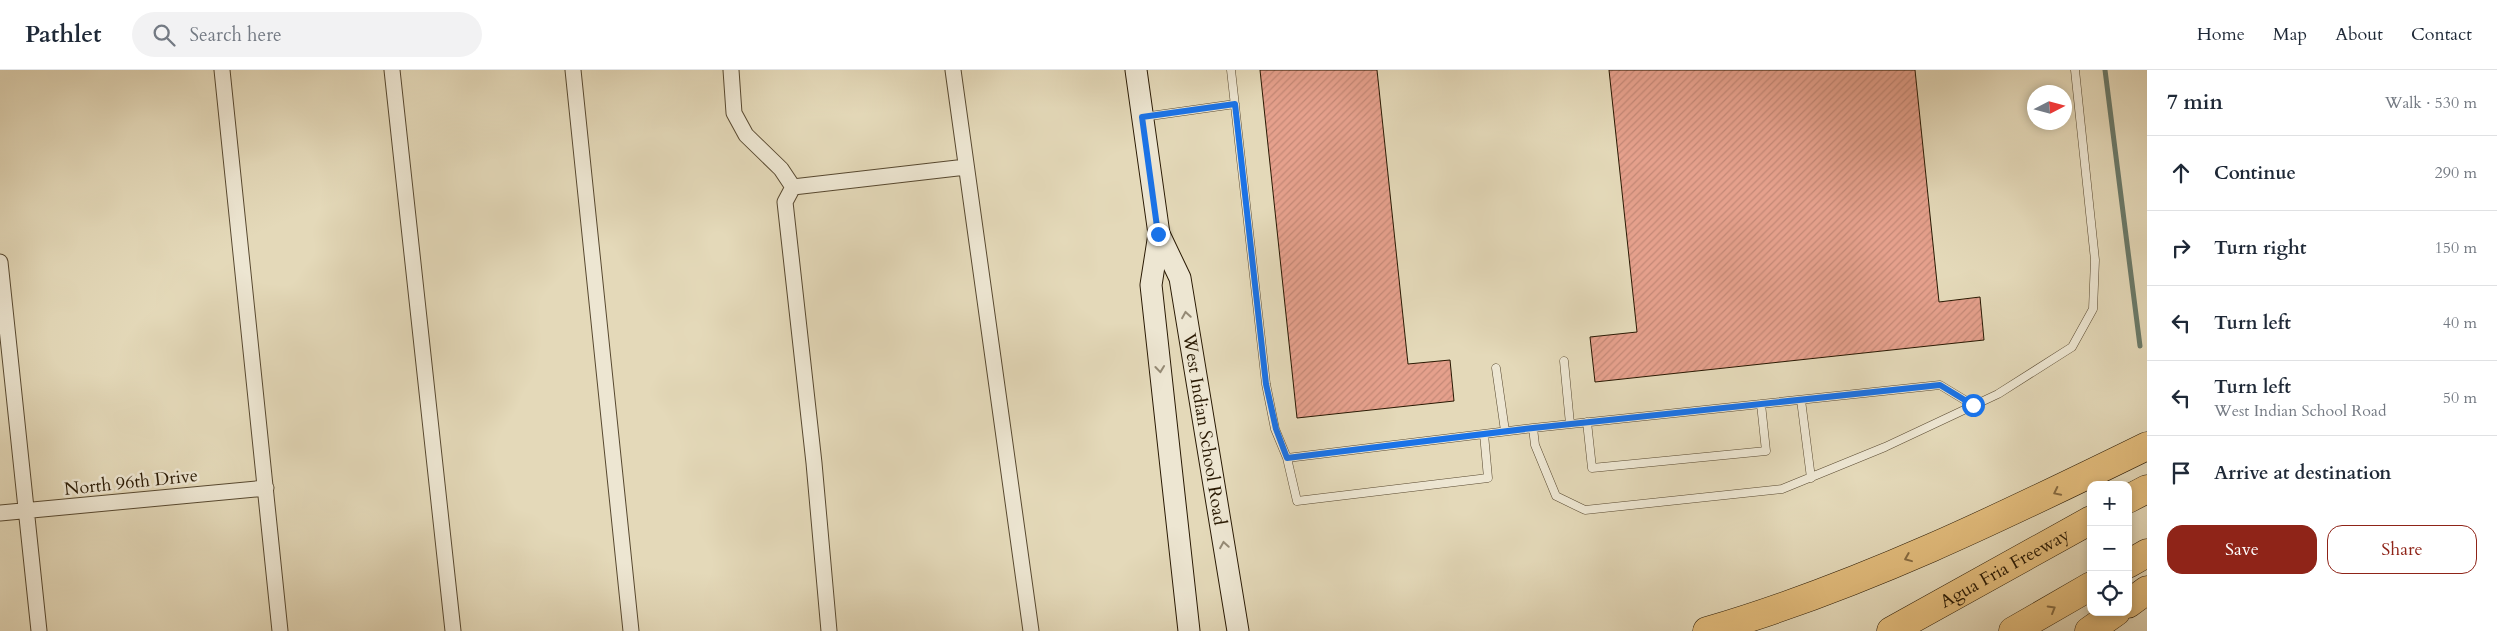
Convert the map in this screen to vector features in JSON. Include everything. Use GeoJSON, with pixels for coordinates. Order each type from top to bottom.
{"type":"FeatureCollection","features":[{"type":"Feature","properties":{"kind":"highway"},"geometry":{"type":"LineString","coordinates":[[1707,631],[1858,579],[1958,538],[2061,490],[2147,446]]}},
{"type":"Feature","properties":{"kind":"highway"},"geometry":{"type":"LineString","coordinates":[[2132,497],[2147,489]]}},
{"type":"Feature","properties":{"kind":"highway","name":"Agua Fria Freeway"},"geometry":{"type":"LineString","coordinates":[[1891,631],[2087,522]]}},
{"type":"Feature","properties":{"kind":"highway"},"geometry":{"type":"LineString","coordinates":[[2132,562],[2147,553]]}},
{"type":"Feature","properties":{"kind":"highway"},"geometry":{"type":"LineString","coordinates":[[2013,631],[2087,588]]}},
{"type":"Feature","properties":{"kind":"highway"},"geometry":{"type":"LineString","coordinates":[[2132,601],[2147,590]]}},
{"type":"Feature","properties":{"kind":"highway"},"geometry":{"type":"LineString","coordinates":[[2089,631],[2110,616]]}},
{"type":"Feature","properties":{"kind":"main road","name":"West Indian School Road"},"geometry":{"type":"LineString","coordinates":[[1136,70],[1158,234],[1151,285],[1189,631]]}},
{"type":"Feature","properties":{"kind":"main road","name":"West Indian School Road"},"geometry":{"type":"LineString","coordinates":[[1158,234],[1180,278],[1238,631]]}},
{"type":"Feature","properties":{"kind":"street"},"geometry":{"type":"LineString","coordinates":[[222,70],[280,631]]}},
{"type":"Feature","properties":{"kind":"street"},"geometry":{"type":"LineString","coordinates":[[392,70],[453,631]]}},
{"type":"Feature","properties":{"kind":"street"},"geometry":{"type":"LineString","coordinates":[[573,70],[631,631]]}},
{"type":"Feature","properties":{"kind":"street"},"geometry":{"type":"LineString","coordinates":[[730,70],[734,113],[746,135],[781,169],[793,187]]}},
{"type":"Feature","properties":{"kind":"street"},"geometry":{"type":"LineString","coordinates":[[953,70],[1031,631]]}},
{"type":"Feature","properties":{"kind":"street"},"geometry":{"type":"LineString","coordinates":[[793,187],[966,167]]}},
{"type":"Feature","properties":{"kind":"street"},"geometry":{"type":"LineString","coordinates":[[793,187],[785,202],[814,463],[829,631]]}},
{"type":"Feature","properties":{"kind":"street"},"geometry":{"type":"LineString","coordinates":[[0,262],[39,631]]}},
{"type":"Feature","properties":{"kind":"street","name":"North 96th Drive"},"geometry":{"type":"LineString","coordinates":[[0,513],[266,488]]}},
{"type":"Feature","properties":{"kind":"lane"},"geometry":{"type":"LineString","coordinates":[[1231,70],[1266,384],[1276,429],[1287,458],[1297,501],[1488,478],[1484,434]]}},
{"type":"Feature","properties":{"kind":"lane"},"geometry":{"type":"LineString","coordinates":[[1533,428],[1535,445],[1556,496],[1585,510],[1782,489],[1811,478],[1998,394],[2072,347],[2093,309],[2095,260],[2075,70]]}},
{"type":"Feature","properties":{"kind":"lane"},"geometry":{"type":"LineString","coordinates":[[1142,117],[1235,104]]}},
{"type":"Feature","properties":{"kind":"lane"},"geometry":{"type":"LineString","coordinates":[[1564,361],[1570,424]]}},
{"type":"Feature","properties":{"kind":"lane"},"geometry":{"type":"LineString","coordinates":[[1496,368],[1505,431]]}},
{"type":"Feature","properties":{"kind":"lane"},"geometry":{"type":"LineString","coordinates":[[1287,458],[1505,431],[1940,385],[1973,405]]}},
{"type":"Feature","properties":{"kind":"lane"},"geometry":{"type":"LineString","coordinates":[[1800,400],[1811,478]]}},
{"type":"Feature","properties":{"kind":"lane"},"geometry":{"type":"LineString","coordinates":[[1587,422],[1592,468],[1766,451],[1761,404]]}},
{"type":"Feature","properties":{"kind":"building"},"geometry":{"type":"Polygon","coordinates":[[[1260,70],[1377,70],[1408,364],[1450,360],[1454,401],[1297,418],[1260,70]]]}},
{"type":"Feature","properties":{"kind":"building"},"geometry":{"type":"Polygon","coordinates":[[[1609,70],[1915,70],[1939,302],[1980,297],[1984,340],[1595,382],[1590,337],[1637,332],[1609,70]]]}},
{"type":"Feature","properties":{"kind":"waterway"},"geometry":{"type":"LineString","coordinates":[[2105,70],[2140,346]]}},
{"type":"Feature","properties":{"kind":"route"},"geometry":{"type":"LineString","coordinates":[[1158,234],[1142,117],[1235,104],[1266,384],[1276,429],[1287,458],[1533,428],[1940,385],[1973,405]]}}]}
